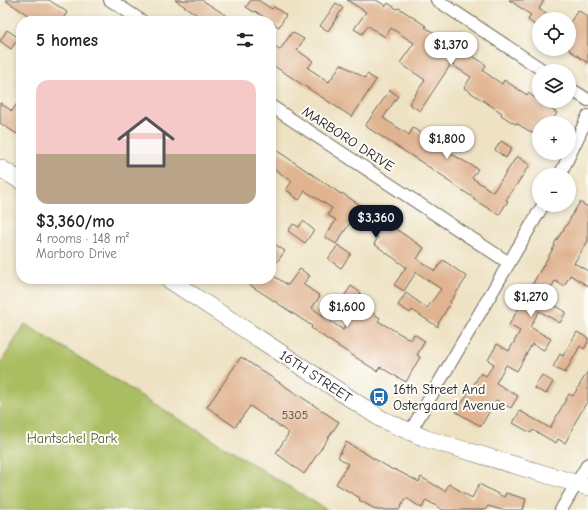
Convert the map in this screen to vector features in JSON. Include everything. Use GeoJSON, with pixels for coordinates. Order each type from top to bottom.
{"type":"FeatureCollection","features":[{"type":"Feature","properties":{"kind":"street"},"geometry":{"type":"LineString","coordinates":[[110,0],[134,16]]}},
{"type":"Feature","properties":{"kind":"street"},"geometry":{"type":"LineString","coordinates":[[437,0],[533,64]]}},
{"type":"Feature","properties":{"kind":"street"},"geometry":{"type":"LineString","coordinates":[[576,92],[588,100]]}},
{"type":"Feature","properties":{"kind":"street","name":"MARBORO DRIVE"},"geometry":{"type":"LineString","coordinates":[[276,109],[508,263]]}},
{"type":"Feature","properties":{"kind":"street"},"geometry":{"type":"LineString","coordinates":[[563,168],[588,116]]}},
{"type":"Feature","properties":{"kind":"street"},"geometry":{"type":"LineString","coordinates":[[0,168],[16,179]]}},
{"type":"Feature","properties":{"kind":"street"},"geometry":{"type":"LineString","coordinates":[[410,432],[539,212]]}},
{"type":"Feature","properties":{"kind":"street","name":"16TH STREET"},"geometry":{"type":"LineString","coordinates":[[176,284],[383,420],[427,439],[582,485]]}},
{"type":"Feature","properties":{"kind":"street"},"geometry":{"type":"LineString","coordinates":[[561,510],[582,485],[588,464]]}},
{"type":"Feature","properties":{"kind":"green space","name":"Hantschel Park"},"geometry":{"type":"Polygon","coordinates":[[[25,324],[327,510],[0,510],[0,364],[25,324]]]}},
{"type":"Feature","properties":{"kind":"building"},"geometry":{"type":"Polygon","coordinates":[[[5,0],[49,0],[67,12],[65,16],[29,16],[5,0]]]}},
{"type":"Feature","properties":{"kind":"building"},"geometry":{"type":"Polygon","coordinates":[[[175,0],[202,0],[227,16],[199,16],[175,0]]]}},
{"type":"Feature","properties":{"kind":"building"},"geometry":{"type":"Polygon","coordinates":[[[251,0],[258,0],[272,9],[274,7],[286,15],[279,27],[276,25],[276,16],[262,16],[246,7],[251,0]]]}},
{"type":"Feature","properties":{"kind":"building"},"geometry":{"type":"Polygon","coordinates":[[[347,0],[376,0],[386,6],[388,3],[397,9],[399,8],[440,37],[444,36],[486,65],[483,71],[502,84],[504,80],[527,95],[528,93],[532,96],[532,108],[550,108],[557,113],[555,116],[532,116],[532,133],[501,115],[502,113],[464,88],[471,77],[451,64],[420,111],[409,104],[425,80],[400,63],[414,43],[391,28],[385,37],[368,26],[362,34],[354,29],[366,12],[347,0]]]}},
{"type":"Feature","properties":{"kind":"building"},"geometry":{"type":"Polygon","coordinates":[[[509,0],[544,0],[539,9],[544,12],[532,12],[532,23],[528,20],[531,15],[509,0]]]}},
{"type":"Feature","properties":{"kind":"building"},"geometry":{"type":"Polygon","coordinates":[[[336,3],[343,8],[328,31],[320,26],[336,3]]]}},
{"type":"Feature","properties":{"kind":"building"},"geometry":{"type":"Polygon","coordinates":[[[578,10],[588,17],[588,63],[576,55],[576,13],[578,10]]]}},
{"type":"Feature","properties":{"kind":"building"},"geometry":{"type":"Polygon","coordinates":[[[7,30],[16,36],[16,42],[11,49],[0,41],[7,30]]]}},
{"type":"Feature","properties":{"kind":"building"},"geometry":{"type":"Polygon","coordinates":[[[292,32],[304,39],[297,50],[313,61],[308,68],[329,82],[341,64],[365,78],[367,74],[376,80],[352,117],[276,67],[276,47],[280,50],[292,32]]]}},
{"type":"Feature","properties":{"kind":"building"},"geometry":{"type":"Polygon","coordinates":[[[390,90],[398,96],[383,118],[409,135],[413,128],[448,152],[478,169],[472,178],[493,192],[517,156],[530,165],[506,200],[508,201],[499,215],[473,199],[474,198],[445,179],[446,178],[365,126],[390,90]]]}},
{"type":"Feature","properties":{"kind":"building"},"geometry":{"type":"Polygon","coordinates":[[[0,103],[12,111],[16,105],[16,133],[0,123],[0,103]]]}},
{"type":"Feature","properties":{"kind":"building"},"geometry":{"type":"Polygon","coordinates":[[[501,141],[512,148],[506,158],[495,150],[501,141]]]}},
{"type":"Feature","properties":{"kind":"building"},"geometry":{"type":"Polygon","coordinates":[[[276,150],[424,248],[417,259],[435,271],[443,260],[467,277],[450,302],[438,324],[438,327],[412,310],[410,313],[398,305],[406,293],[427,308],[441,289],[416,272],[404,291],[394,285],[406,267],[374,244],[378,237],[352,220],[336,244],[325,237],[336,220],[328,215],[332,208],[305,191],[299,200],[286,190],[292,181],[276,170],[276,150]]]}},
{"type":"Feature","properties":{"kind":"building"},"geometry":{"type":"Polygon","coordinates":[[[580,202],[588,207],[588,241],[574,263],[588,271],[588,286],[570,275],[564,286],[555,281],[544,299],[566,312],[560,323],[539,311],[530,327],[551,339],[544,350],[532,344],[517,371],[506,365],[496,383],[518,396],[511,408],[496,400],[481,426],[456,412],[481,373],[486,376],[494,364],[488,360],[497,344],[509,351],[520,331],[509,325],[555,245],[554,244],[574,212],[576,212],[576,208],[580,202]]]}},
{"type":"Feature","properties":{"kind":"building"},"geometry":{"type":"Polygon","coordinates":[[[303,221],[314,230],[305,243],[288,231],[293,224],[299,227],[303,221]]]}},
{"type":"Feature","properties":{"kind":"building"},"geometry":{"type":"Polygon","coordinates":[[[276,245],[285,251],[276,261],[276,245]]]}},
{"type":"Feature","properties":{"kind":"building"},"geometry":{"type":"Polygon","coordinates":[[[338,245],[351,254],[341,268],[328,259],[338,245]]]}},
{"type":"Feature","properties":{"kind":"building"},"geometry":{"type":"Polygon","coordinates":[[[300,269],[310,276],[303,284],[320,296],[312,308],[343,330],[359,304],[380,318],[378,321],[411,340],[414,334],[425,341],[417,355],[420,357],[406,382],[380,367],[377,371],[330,341],[311,328],[312,326],[249,284],[276,284],[276,278],[288,285],[300,269]]]}},
{"type":"Feature","properties":{"kind":"building"},"geometry":{"type":"Polygon","coordinates":[[[351,286],[361,293],[352,306],[342,299],[351,286]]]}},
{"type":"Feature","properties":{"kind":"building"},"geometry":{"type":"Polygon","coordinates":[[[577,332],[588,338],[588,342],[584,349],[580,346],[565,373],[553,367],[560,354],[563,356],[577,332]]]}},
{"type":"Feature","properties":{"kind":"building"},"geometry":{"type":"Polygon","coordinates":[[[241,357],[339,422],[304,474],[276,453],[289,433],[250,406],[235,427],[207,407],[241,357]]]}},
{"type":"Feature","properties":{"kind":"building"},"geometry":{"type":"Polygon","coordinates":[[[588,371],[588,400],[565,443],[558,439],[556,443],[533,430],[531,433],[513,423],[520,411],[550,428],[569,394],[573,396],[588,371]]]}},
{"type":"Feature","properties":{"kind":"building"},"geometry":{"type":"Polygon","coordinates":[[[542,375],[553,382],[546,394],[534,388],[542,375]]]}},
{"type":"Feature","properties":{"kind":"building"},"geometry":{"type":"Polygon","coordinates":[[[346,442],[393,470],[394,469],[419,482],[421,477],[445,491],[449,484],[472,498],[479,484],[504,497],[506,493],[526,499],[523,510],[502,510],[488,506],[485,510],[443,510],[426,500],[422,508],[406,498],[399,510],[377,510],[336,484],[348,464],[338,457],[346,442]]]}},
{"type":"Feature","properties":{"kind":"place","name":"16th Street And Ostergaard Avenue"},"geometry":{"type":"Point","coordinates":[379,397]}}]}
